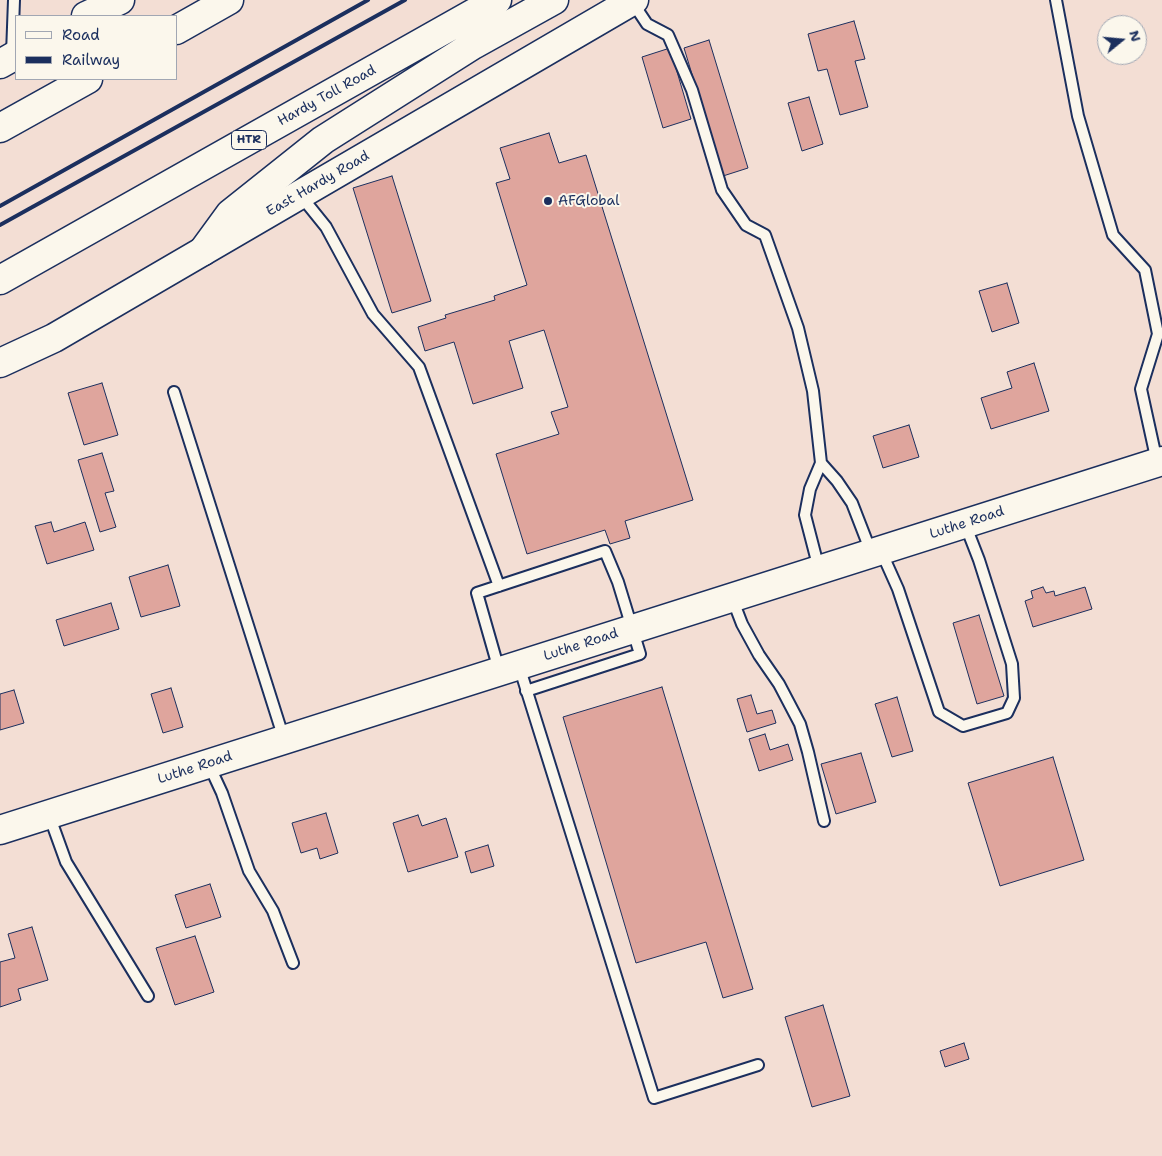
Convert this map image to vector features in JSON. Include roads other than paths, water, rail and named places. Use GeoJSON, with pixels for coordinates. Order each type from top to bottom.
{"type":"FeatureCollection","features":[{"type":"Feature","properties":{"kind":"main road"},"geometry":{"type":"LineString","coordinates":[[86,15],[111,0]]}},
{"type":"Feature","properties":{"kind":"main road"},"geometry":{"type":"LineString","coordinates":[[86,15],[120,0]]}},
{"type":"Feature","properties":{"kind":"main road"},"geometry":{"type":"LineString","coordinates":[[178,29],[229,0]]}},
{"type":"Feature","properties":{"kind":"main road","name":"Hardy Toll Road"},"geometry":{"type":"LineString","coordinates":[[0,280],[497,0]]}},
{"type":"Feature","properties":{"kind":"main road"},"geometry":{"type":"LineString","coordinates":[[203,251],[230,214],[323,140],[473,45],[554,0]]}},
{"type":"Feature","properties":{"kind":"main road","name":"East Hardy Road"},"geometry":{"type":"LineString","coordinates":[[0,363],[54,338],[633,1]]}},
{"type":"Feature","properties":{"kind":"main road"},"geometry":{"type":"LineString","coordinates":[[0,128],[86,80]]}},
{"type":"Feature","properties":{"kind":"main road","name":"Luthe Road"},"geometry":{"type":"LineString","coordinates":[[0,830],[1160,461]]}},
{"type":"Feature","properties":{"kind":"lane"},"geometry":{"type":"LineString","coordinates":[[9,59],[14,0]]}},
{"type":"Feature","properties":{"kind":"lane"},"geometry":{"type":"LineString","coordinates":[[1056,0],[1078,116],[1113,235],[1145,270],[1158,334],[1141,389],[1160,461]]}},
{"type":"Feature","properties":{"kind":"lane"},"geometry":{"type":"LineString","coordinates":[[633,1],[647,24],[668,35],[692,90],[722,190],[746,225],[765,234],[798,328],[813,391],[821,463],[810,489],[805,515],[819,570]]}},
{"type":"Feature","properties":{"kind":"lane"},"geometry":{"type":"LineString","coordinates":[[300,195],[326,227],[373,314],[418,367],[499,586]]}},
{"type":"Feature","properties":{"kind":"lane"},"geometry":{"type":"LineString","coordinates":[[174,392],[284,740]]}},
{"type":"Feature","properties":{"kind":"lane"},"geometry":{"type":"LineString","coordinates":[[821,463],[837,481],[852,503],[876,552],[898,589],[939,712],[963,726],[1007,713],[1014,698],[1012,664],[979,560],[964,524]]}},
{"type":"Feature","properties":{"kind":"lane"},"geometry":{"type":"LineString","coordinates":[[526,691],[640,654],[618,582],[606,551],[477,593],[509,668],[526,691],[654,1098],[758,1065]]}},
{"type":"Feature","properties":{"kind":"lane"},"geometry":{"type":"LineString","coordinates":[[732,597],[742,624],[759,655],[779,684],[800,724],[824,821]]}},
{"type":"Feature","properties":{"kind":"lane"},"geometry":{"type":"LineString","coordinates":[[208,764],[222,793],[249,871],[273,911],[293,962]]}},
{"type":"Feature","properties":{"kind":"lane"},"geometry":{"type":"LineString","coordinates":[[48,814],[66,862],[148,996]]}},
{"type":"Feature","properties":{"kind":"railway"},"geometry":{"type":"LineString","coordinates":[[0,206],[368,0]]}},
{"type":"Feature","properties":{"kind":"railway"},"geometry":{"type":"LineString","coordinates":[[0,225],[405,0]]}},
{"type":"Feature","properties":{"kind":"place","name":"AFGlobal"},"geometry":{"type":"Point","coordinates":[548,201]}}]}
